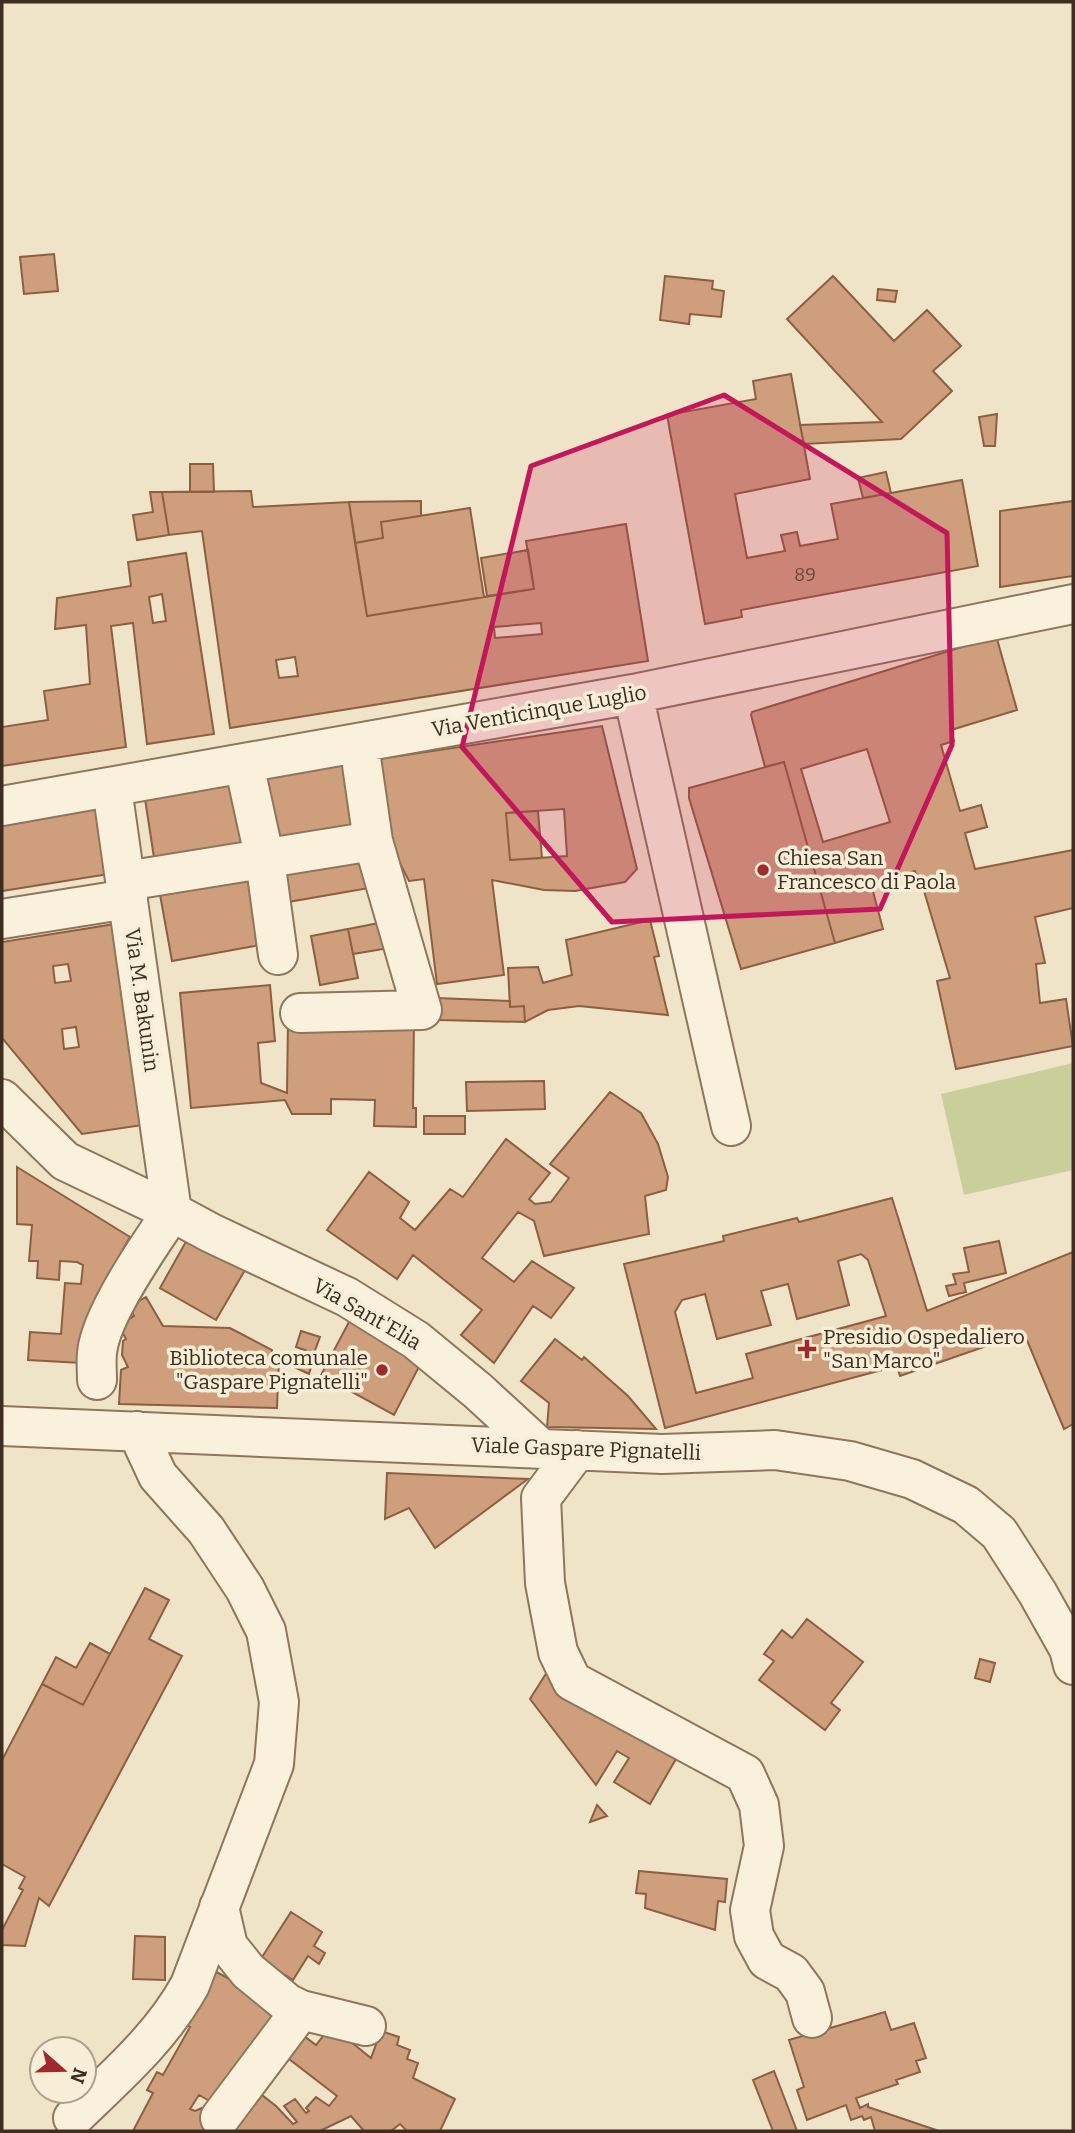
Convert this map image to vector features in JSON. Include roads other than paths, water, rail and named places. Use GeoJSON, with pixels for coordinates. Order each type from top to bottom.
{"type":"FeatureCollection","features":[{"type":"Feature","properties":{"kind":"street","name":"Via Venticinque Luglio"},"geometry":{"type":"LineString","coordinates":[[2,806],[633,694],[1073,604]]}},
{"type":"Feature","properties":{"kind":"street"},"geometry":{"type":"LineString","coordinates":[[633,694],[731,1126]]}},
{"type":"Feature","properties":{"kind":"street"},"geometry":{"type":"LineString","coordinates":[[300,1013],[422,1010],[373,841],[359,744]]}},
{"type":"Feature","properties":{"kind":"street"},"geometry":{"type":"LineString","coordinates":[[244,764],[265,860],[278,955]]}},
{"type":"Feature","properties":{"kind":"street","name":"Via M. Bakunin"},"geometry":{"type":"LineString","coordinates":[[112,788],[172,1212]]}},
{"type":"Feature","properties":{"kind":"street"},"geometry":{"type":"LineString","coordinates":[[2,919],[265,860],[373,841]]}},
{"type":"Feature","properties":{"kind":"street","name":"Via Sant'Elia"},"geometry":{"type":"LineString","coordinates":[[2,1099],[65,1161],[347,1297],[416,1340],[478,1391],[559,1450]]}},
{"type":"Feature","properties":{"kind":"street"},"geometry":{"type":"LineString","coordinates":[[97,1380],[97,1351],[105,1327],[124,1288],[172,1212]]}},
{"type":"Feature","properties":{"kind":"street","name":"Viale Gaspare Pignatelli"},"geometry":{"type":"LineString","coordinates":[[2,1426],[662,1454],[775,1450],[850,1461],[912,1479],[966,1505],[999,1533],[1072,1654]]}},
{"type":"Feature","properties":{"kind":"street"},"geometry":{"type":"LineString","coordinates":[[73,2118],[150,2043],[177,2008],[190,1985],[274,1764],[279,1702],[266,1631],[245,1589],[206,1530],[158,1475],[137,1431]]}},
{"type":"Feature","properties":{"kind":"street"},"geometry":{"type":"LineString","coordinates":[[559,1450],[541,1498],[545,1583],[558,1652],[572,1681],[745,1774],[759,1805],[764,1846],[750,1910],[754,1936],[767,1960],[791,1973],[806,1992],[813,2018]]}},
{"type":"Feature","properties":{"kind":"street"},"geometry":{"type":"LineString","coordinates":[[219,1907],[228,1946],[248,1971],[287,2003],[300,2010],[366,2026]]}},
{"type":"Feature","properties":{"kind":"street"},"geometry":{"type":"LineString","coordinates":[[220,2118],[300,2010]]}},
{"type":"Feature","properties":{"kind":"place","name":"Chiesa San Francesco di Paola"},"geometry":{"type":"Point","coordinates":[763,870]}},
{"type":"Feature","properties":{"kind":"place","name":"Presidio Ospedaliero \"San Marco\""},"geometry":{"type":"Point","coordinates":[807,1349]}},
{"type":"Feature","properties":{"kind":"place","name":"Biblioteca comunale \"Gaspare Pignatelli\""},"geometry":{"type":"Point","coordinates":[382,1370]}}]}
